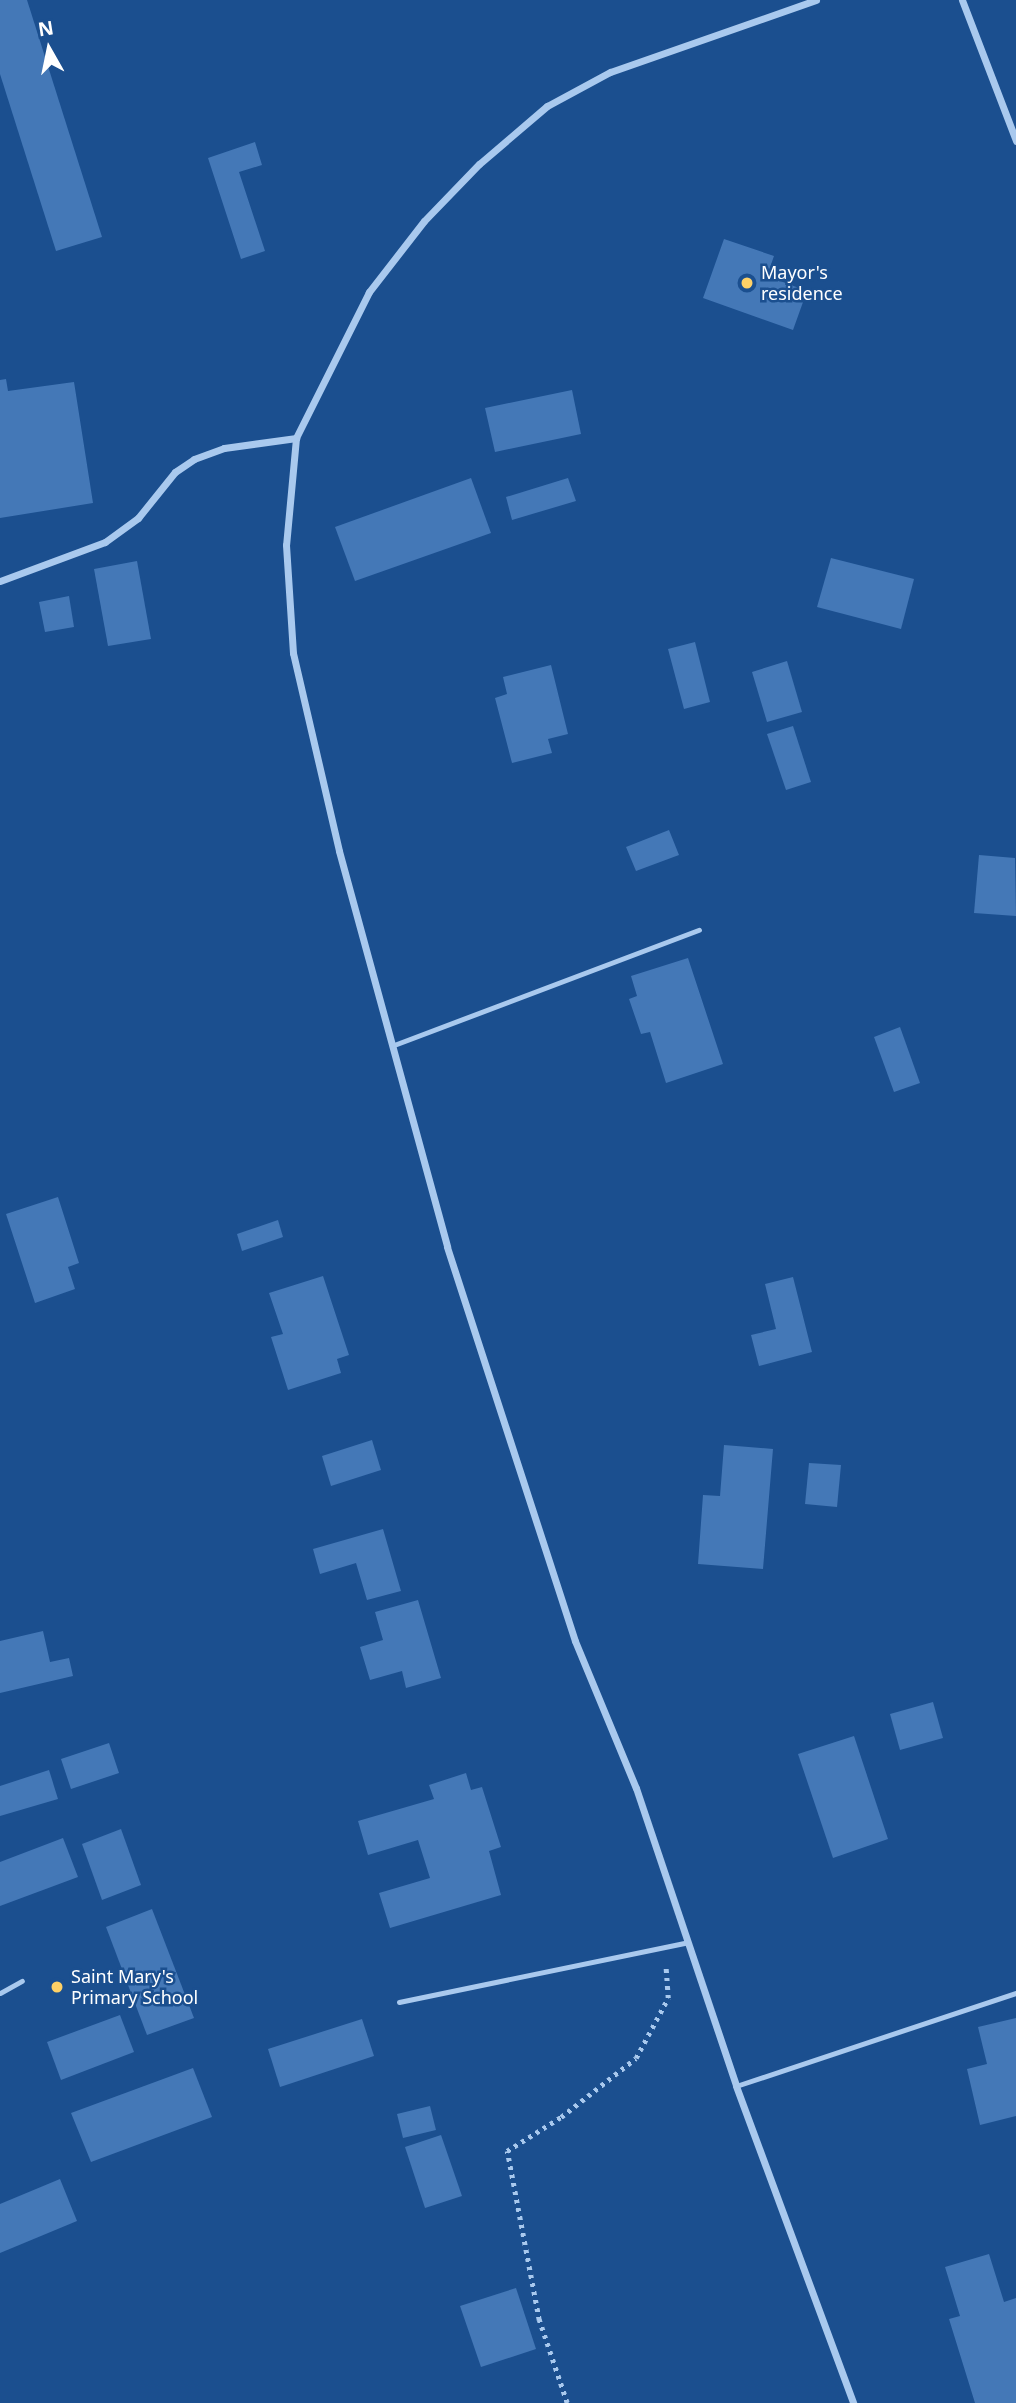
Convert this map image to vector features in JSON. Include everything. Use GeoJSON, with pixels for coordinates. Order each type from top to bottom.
{"type":"FeatureCollection","features":[{"type":"Feature","properties":{"kind":"street"},"geometry":{"type":"LineString","coordinates":[[816,0],[610,72],[547,106],[479,164],[424,221],[369,292],[296,438],[286,545],[293,653],[339,851],[447,1247],[575,1640],[636,1787],[736,2087],[853,2403]]}},
{"type":"Feature","properties":{"kind":"street"},"geometry":{"type":"LineString","coordinates":[[962,0],[1016,141]]}},
{"type":"Feature","properties":{"kind":"street"},"geometry":{"type":"LineString","coordinates":[[0,581],[105,542],[138,518],[175,472],[194,459],[224,448],[296,438]]}},
{"type":"Feature","properties":{"kind":"lane"},"geometry":{"type":"LineString","coordinates":[[394,1045],[699,930]]}},
{"type":"Feature","properties":{"kind":"lane"},"geometry":{"type":"LineString","coordinates":[[399,2001],[665,1950],[688,1942]]}},
{"type":"Feature","properties":{"kind":"lane"},"geometry":{"type":"LineString","coordinates":[[0,1993],[22,1981]]}},
{"type":"Feature","properties":{"kind":"lane"},"geometry":{"type":"LineString","coordinates":[[736,2087],[1016,1993]]}},
{"type":"Feature","properties":{"kind":"path"},"geometry":{"type":"LineString","coordinates":[[567,2403],[539,2320],[507,2151],[561,2117],[636,2058],[668,1998],[665,1950]]}},
{"type":"Feature","properties":{"kind":"building"},"geometry":{"type":"Polygon","coordinates":[[[0,0],[27,0],[102,237],[56,251],[0,74],[0,0]]]}},
{"type":"Feature","properties":{"kind":"building"},"geometry":{"type":"Polygon","coordinates":[[[255,142],[262,165],[239,172],[265,251],[241,259],[208,158],[255,142]]]}},
{"type":"Feature","properties":{"kind":"building","name":"Mayor's residence"},"geometry":{"type":"Polygon","coordinates":[[[724,239],[774,256],[767,276],[807,291],[793,330],[703,298],[724,239]]]}},
{"type":"Feature","properties":{"kind":"building"},"geometry":{"type":"Polygon","coordinates":[[[6,379],[8,391],[74,382],[93,503],[0,518],[0,380],[6,379]]]}},
{"type":"Feature","properties":{"kind":"building"},"geometry":{"type":"Polygon","coordinates":[[[572,390],[581,434],[495,452],[485,408],[572,390]]]}},
{"type":"Feature","properties":{"kind":"building"},"geometry":{"type":"Polygon","coordinates":[[[471,478],[491,533],[355,581],[335,527],[471,478]]]}},
{"type":"Feature","properties":{"kind":"building"},"geometry":{"type":"Polygon","coordinates":[[[568,478],[576,501],[512,520],[506,497],[568,478]]]}},
{"type":"Feature","properties":{"kind":"building"},"geometry":{"type":"Polygon","coordinates":[[[831,558],[914,579],[901,629],[817,607],[831,558]]]}},
{"type":"Feature","properties":{"kind":"building"},"geometry":{"type":"Polygon","coordinates":[[[137,561],[151,639],[108,646],[94,569],[137,561]]]}},
{"type":"Feature","properties":{"kind":"building"},"geometry":{"type":"Polygon","coordinates":[[[69,596],[74,627],[45,632],[39,602],[69,596]]]}},
{"type":"Feature","properties":{"kind":"building"},"geometry":{"type":"Polygon","coordinates":[[[695,642],[710,702],[684,709],[668,649],[695,642]]]}},
{"type":"Feature","properties":{"kind":"building"},"geometry":{"type":"Polygon","coordinates":[[[787,661],[802,712],[767,722],[752,672],[787,661]]]}},
{"type":"Feature","properties":{"kind":"building"},"geometry":{"type":"Polygon","coordinates":[[[551,665],[568,734],[548,739],[552,753],[512,763],[495,698],[507,694],[503,677],[551,665]]]}},
{"type":"Feature","properties":{"kind":"building"},"geometry":{"type":"Polygon","coordinates":[[[793,726],[811,782],[786,790],[767,734],[793,726]]]}},
{"type":"Feature","properties":{"kind":"building"},"geometry":{"type":"Polygon","coordinates":[[[669,830],[679,855],[636,871],[626,847],[669,830]]]}},
{"type":"Feature","properties":{"kind":"building"},"geometry":{"type":"Polygon","coordinates":[[[979,855],[1015,858],[1016,916],[974,913],[979,855]]]}},
{"type":"Feature","properties":{"kind":"building"},"geometry":{"type":"Polygon","coordinates":[[[688,958],[723,1064],[666,1083],[650,1032],[641,1034],[629,999],[637,996],[631,976],[688,958]]]}},
{"type":"Feature","properties":{"kind":"building"},"geometry":{"type":"Polygon","coordinates":[[[900,1027],[920,1083],[894,1092],[874,1037],[900,1027]]]}},
{"type":"Feature","properties":{"kind":"building"},"geometry":{"type":"Polygon","coordinates":[[[58,1197],[79,1263],[68,1267],[75,1289],[35,1303],[6,1214],[58,1197]]]}},
{"type":"Feature","properties":{"kind":"building"},"geometry":{"type":"Polygon","coordinates":[[[278,1220],[283,1237],[242,1251],[237,1234],[278,1220]]]}},
{"type":"Feature","properties":{"kind":"building"},"geometry":{"type":"Polygon","coordinates":[[[323,1276],[349,1355],[337,1359],[341,1373],[288,1390],[271,1337],[283,1334],[269,1293],[323,1276]]]}},
{"type":"Feature","properties":{"kind":"building"},"geometry":{"type":"Polygon","coordinates":[[[793,1277],[812,1352],[759,1366],[751,1335],[776,1329],[765,1284],[793,1277]]]}},
{"type":"Feature","properties":{"kind":"building"},"geometry":{"type":"Polygon","coordinates":[[[372,1440],[381,1470],[331,1486],[322,1456],[372,1440]]]}},
{"type":"Feature","properties":{"kind":"building"},"geometry":{"type":"Polygon","coordinates":[[[724,1445],[773,1449],[763,1569],[698,1564],[703,1495],[720,1496],[724,1445]]]}},
{"type":"Feature","properties":{"kind":"building"},"geometry":{"type":"Polygon","coordinates":[[[809,1463],[841,1465],[837,1507],[805,1504],[809,1463]]]}},
{"type":"Feature","properties":{"kind":"building"},"geometry":{"type":"Polygon","coordinates":[[[383,1529],[401,1591],[367,1600],[356,1563],[320,1574],[313,1549],[383,1529]]]}},
{"type":"Feature","properties":{"kind":"building"},"geometry":{"type":"Polygon","coordinates":[[[418,1600],[441,1678],[406,1688],[402,1671],[370,1680],[360,1647],[383,1640],[375,1612],[418,1600]]]}},
{"type":"Feature","properties":{"kind":"building"},"geometry":{"type":"Polygon","coordinates":[[[43,1631],[50,1662],[69,1658],[73,1676],[0,1693],[0,1641],[43,1631]]]}},
{"type":"Feature","properties":{"kind":"building"},"geometry":{"type":"Polygon","coordinates":[[[933,1702],[943,1738],[900,1750],[890,1714],[933,1702]]]}},
{"type":"Feature","properties":{"kind":"building"},"geometry":{"type":"Polygon","coordinates":[[[854,1736],[888,1839],[833,1858],[798,1754],[854,1736]]]}},
{"type":"Feature","properties":{"kind":"building"},"geometry":{"type":"Polygon","coordinates":[[[109,1743],[119,1773],[71,1789],[61,1759],[109,1743]]]}},
{"type":"Feature","properties":{"kind":"building"},"geometry":{"type":"Polygon","coordinates":[[[49,1770],[58,1799],[0,1816],[0,1786],[49,1770]]]}},
{"type":"Feature","properties":{"kind":"building"},"geometry":{"type":"Polygon","coordinates":[[[466,1773],[471,1790],[482,1787],[501,1847],[489,1851],[501,1895],[390,1928],[379,1893],[430,1878],[418,1840],[368,1855],[358,1821],[434,1799],[429,1785],[466,1773]]]}},
{"type":"Feature","properties":{"kind":"building"},"geometry":{"type":"Polygon","coordinates":[[[121,1829],[141,1885],[102,1900],[82,1844],[121,1829]]]}},
{"type":"Feature","properties":{"kind":"building"},"geometry":{"type":"Polygon","coordinates":[[[63,1838],[78,1877],[0,1906],[0,1862],[63,1838]]]}},
{"type":"Feature","properties":{"kind":"building"},"geometry":{"type":"Polygon","coordinates":[[[152,1909],[194,2018],[147,2035],[106,1927],[152,1909]]]}},
{"type":"Feature","properties":{"kind":"building"},"geometry":{"type":"Polygon","coordinates":[[[120,2015],[134,2052],[61,2080],[47,2042],[120,2015]]]}},
{"type":"Feature","properties":{"kind":"building"},"geometry":{"type":"Polygon","coordinates":[[[1016,2018],[1016,2116],[980,2125],[967,2069],[987,2064],[978,2027],[1016,2018]]]}},
{"type":"Feature","properties":{"kind":"building"},"geometry":{"type":"Polygon","coordinates":[[[362,2019],[374,2056],[280,2087],[268,2049],[362,2019]]]}},
{"type":"Feature","properties":{"kind":"building"},"geometry":{"type":"Polygon","coordinates":[[[193,2068],[212,2117],[91,2162],[71,2113],[193,2068]]]}},
{"type":"Feature","properties":{"kind":"building"},"geometry":{"type":"Polygon","coordinates":[[[430,2106],[436,2130],[403,2138],[397,2114],[430,2106]]]}},
{"type":"Feature","properties":{"kind":"building"},"geometry":{"type":"Polygon","coordinates":[[[441,2135],[462,2196],[425,2208],[405,2147],[441,2135]]]}},
{"type":"Feature","properties":{"kind":"building"},"geometry":{"type":"Polygon","coordinates":[[[60,2179],[77,2221],[0,2253],[0,2204],[60,2179]]]}},
{"type":"Feature","properties":{"kind":"building"},"geometry":{"type":"Polygon","coordinates":[[[989,2254],[1004,2302],[1016,2298],[1016,2403],[975,2403],[949,2319],[960,2316],[945,2267],[989,2254]]]}},
{"type":"Feature","properties":{"kind":"building"},"geometry":{"type":"Polygon","coordinates":[[[516,2288],[536,2349],[481,2367],[460,2306],[516,2288]]]}},
{"type":"Feature","properties":{"kind":"place","name":"Mayor's residence"},"geometry":{"type":"Point","coordinates":[747,283]}},
{"type":"Feature","properties":{"kind":"place","name":"Saint Mary's Primary School"},"geometry":{"type":"Point","coordinates":[57,1987]}}]}
